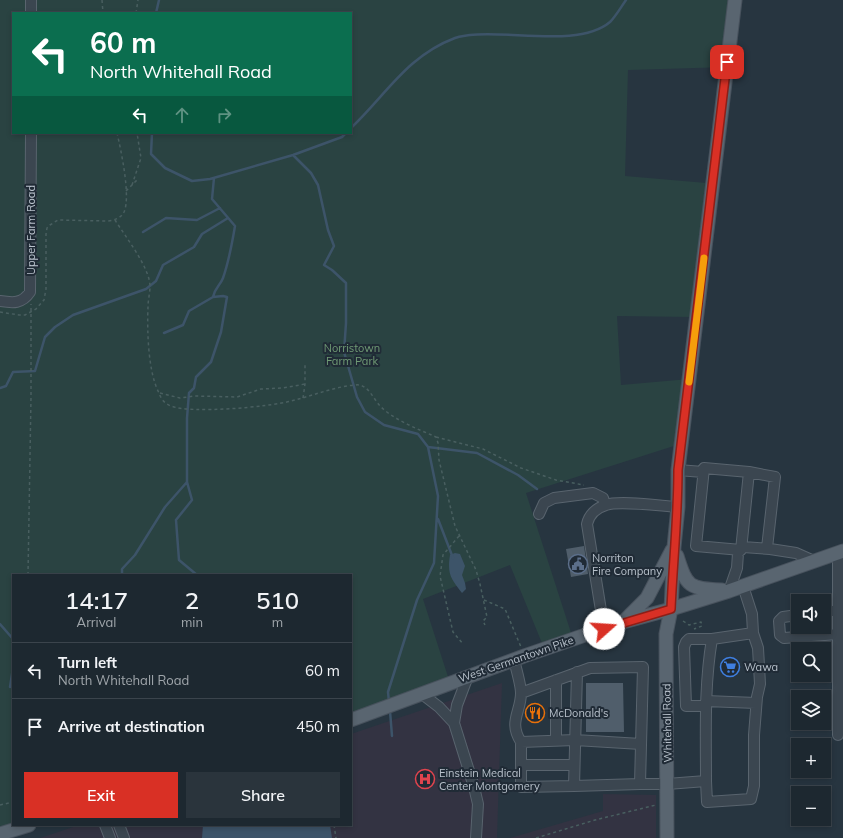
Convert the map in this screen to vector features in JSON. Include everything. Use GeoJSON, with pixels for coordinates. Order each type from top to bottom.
{"type":"FeatureCollection","features":[{"type":"Feature","properties":{"kind":"main road","name":"Whitehall Road"},"geometry":{"type":"LineString","coordinates":[[667,838],[666,634],[671,609],[674,547],[678,507],[678,470],[735,0]]}},
{"type":"Feature","properties":{"kind":"main road"},"geometry":{"type":"LineString","coordinates":[[674,547],[683,577],[688,582],[697,588],[729,591]]}},
{"type":"Feature","properties":{"kind":"main road"},"geometry":{"type":"LineString","coordinates":[[623,622],[647,598],[674,547]]}},
{"type":"Feature","properties":{"kind":"main road","name":"West Germantown Pike"},"geometry":{"type":"LineString","coordinates":[[352,720],[468,676],[623,622],[729,591],[841,552]]}},
{"type":"Feature","properties":{"kind":"main road"},"geometry":{"type":"LineString","coordinates":[[0,834],[26,826]]}},
{"type":"Feature","properties":{"kind":"street"},"geometry":{"type":"LineString","coordinates":[[31,0],[31,12]]}},
{"type":"Feature","properties":{"kind":"street","name":"Upper Farm Road"},"geometry":{"type":"LineString","coordinates":[[0,301],[14,303],[19,302],[30,292],[31,134]]}},
{"type":"Feature","properties":{"kind":"street"},"geometry":{"type":"LineString","coordinates":[[767,548],[775,477],[749,472],[704,468],[696,546],[741,550],[743,548],[767,548],[796,553],[814,561]]}},
{"type":"Feature","properties":{"kind":"street"},"geometry":{"type":"LineString","coordinates":[[678,470],[703,472]]}},
{"type":"Feature","properties":{"kind":"street"},"geometry":{"type":"LineString","coordinates":[[729,591],[737,568],[738,553],[741,550],[749,472]]}},
{"type":"Feature","properties":{"kind":"street"},"geometry":{"type":"LineString","coordinates":[[539,514],[544,503],[554,498],[594,493],[603,498],[605,505]]}},
{"type":"Feature","properties":{"kind":"street"},"geometry":{"type":"LineString","coordinates":[[604,629],[587,524],[588,518],[605,505],[616,503],[678,507]]}},
{"type":"Feature","properties":{"kind":"street"},"geometry":{"type":"LineString","coordinates":[[838,735],[838,610],[841,552]]}},
{"type":"Feature","properties":{"kind":"street"},"geometry":{"type":"LineString","coordinates":[[712,639],[707,665],[706,703],[706,781],[708,802],[751,799],[754,786],[754,735],[756,703],[760,684],[758,648],[753,633],[752,614],[743,586]]}},
{"type":"Feature","properties":{"kind":"street"},"geometry":{"type":"LineString","coordinates":[[831,611],[838,610]]}},
{"type":"Feature","properties":{"kind":"street"},"geometry":{"type":"LineString","coordinates":[[791,616],[782,617],[779,621],[780,635],[784,638],[838,634]]}},
{"type":"Feature","properties":{"kind":"street"},"geometry":{"type":"LineString","coordinates":[[753,633],[712,639],[689,639],[686,642],[684,647],[686,706],[706,703],[756,703]]}},
{"type":"Feature","properties":{"kind":"street"},"geometry":{"type":"LineString","coordinates":[[519,658],[521,693],[515,723],[517,735],[521,742],[521,787],[667,784],[706,781]]}},
{"type":"Feature","properties":{"kind":"street"},"geometry":{"type":"LineString","coordinates":[[521,693],[590,668],[643,667],[640,784]]}},
{"type":"Feature","properties":{"kind":"street"},"geometry":{"type":"LineString","coordinates":[[574,786],[578,672]]}},
{"type":"Feature","properties":{"kind":"street"},"geometry":{"type":"LineString","coordinates":[[454,724],[457,705],[468,676]]}},
{"type":"Feature","properties":{"kind":"street"},"geometry":{"type":"LineString","coordinates":[[556,680],[556,741]]}},
{"type":"Feature","properties":{"kind":"street"},"geometry":{"type":"LineString","coordinates":[[422,694],[439,707],[454,724],[476,792],[478,804],[476,838]]}},
{"type":"Feature","properties":{"kind":"street"},"geometry":{"type":"LineString","coordinates":[[521,742],[575,740],[641,744]]}},
{"type":"Feature","properties":{"kind":"street"},"geometry":{"type":"LineString","coordinates":[[521,765],[574,764]]}},
{"type":"Feature","properties":{"kind":"street"},"geometry":{"type":"LineString","coordinates":[[105,826],[110,838]]}},
{"type":"Feature","properties":{"kind":"street"},"geometry":{"type":"LineString","coordinates":[[120,826],[124,838]]}},
{"type":"Feature","properties":{"kind":"path"},"geometry":{"type":"LineString","coordinates":[[102,0],[103,12]]}},
{"type":"Feature","properties":{"kind":"path"},"geometry":{"type":"LineString","coordinates":[[136,12],[138,0]]}},
{"type":"Feature","properties":{"kind":"path"},"geometry":{"type":"LineString","coordinates":[[0,312],[25,315],[41,304],[46,295],[46,234],[50,224],[58,220],[116,220],[124,212],[126,206],[126,191],[118,134]]}},
{"type":"Feature","properties":{"kind":"path"},"geometry":{"type":"LineString","coordinates":[[132,185],[140,158],[137,134]]}},
{"type":"Feature","properties":{"kind":"path"},"geometry":{"type":"LineString","coordinates":[[126,191],[137,180]]}},
{"type":"Feature","properties":{"kind":"path"},"geometry":{"type":"LineString","coordinates":[[116,220],[137,254],[148,278],[150,286],[148,330],[153,378],[158,393],[162,400],[168,405],[184,409],[275,405],[348,386],[362,385],[380,406],[389,413],[436,437],[483,449],[521,468],[556,480],[590,486],[594,493]]}},
{"type":"Feature","properties":{"kind":"path"},"geometry":{"type":"LineString","coordinates":[[28,574],[31,473],[31,312]]}},
{"type":"Feature","properties":{"kind":"path"},"geometry":{"type":"LineString","coordinates":[[303,398],[305,363]]}},
{"type":"Feature","properties":{"kind":"path"},"geometry":{"type":"LineString","coordinates":[[158,393],[180,398],[195,396],[237,396],[261,389],[284,388],[305,384]]}},
{"type":"Feature","properties":{"kind":"path"},"geometry":{"type":"LineString","coordinates":[[436,437],[455,526],[476,570],[484,600],[487,617],[483,621],[486,625]]}},
{"type":"Feature","properties":{"kind":"path"},"geometry":{"type":"LineString","coordinates":[[460,536],[443,555],[440,576],[453,632],[463,644]]}},
{"type":"Feature","properties":{"kind":"path"},"geometry":{"type":"LineString","coordinates":[[484,600],[505,609],[519,658]]}},
{"type":"Feature","properties":{"kind":"path"},"geometry":{"type":"LineString","coordinates":[[683,621],[689,625],[701,622],[702,626],[694,628],[698,638]]}},
{"type":"Feature","properties":{"kind":"path"},"geometry":{"type":"LineString","coordinates":[[0,805],[12,802]]}},
{"type":"Feature","properties":{"kind":"path"},"geometry":{"type":"LineString","coordinates":[[536,838],[627,811],[653,805],[667,806]]}},
{"type":"Feature","properties":{"kind":"path"},"geometry":{"type":"LineString","coordinates":[[334,826],[336,838]]}},
{"type":"Feature","properties":{"kind":"shaded area"},"geometry":{"type":"Polygon","coordinates":[[[455,553],[460,554],[465,566],[462,575],[466,589],[462,593],[451,576],[449,567],[450,555],[455,553]]]}},
{"type":"Feature","properties":{"kind":"shaded area","name":"Einstein Medical Center Montgomery"},"geometry":{"type":"Polygon","coordinates":[[[502,683],[497,838],[40,838],[76,826],[352,826],[352,734],[502,683]]]}},
{"type":"Feature","properties":{"kind":"shaded area"},"geometry":{"type":"Polygon","coordinates":[[[603,794],[656,795],[656,838],[510,838],[603,811],[603,794]]]}},
{"type":"Feature","properties":{"kind":"shaded area"},"geometry":{"type":"Polygon","coordinates":[[[203,826],[330,826],[332,838],[202,838],[203,826]]]}},
{"type":"Feature","properties":{"kind":"green space","name":"Norristown Farm Park"},"geometry":{"type":"Polygon","coordinates":[[[0,0],[737,0],[729,67],[628,70],[625,176],[718,184],[693,317],[617,316],[621,385],[689,379],[677,445],[526,493],[574,642],[544,648],[510,565],[423,599],[450,683],[352,719],[352,574],[12,574],[12,826],[0,832],[0,0]]]}},
{"type":"Feature","properties":{"kind":"building","name":"Norriton Fire Company"},"geometry":{"type":"Polygon","coordinates":[[[584,546],[588,574],[571,577],[566,549],[584,546]]]}},
{"type":"Feature","properties":{"kind":"building"},"geometry":{"type":"Polygon","coordinates":[[[586,683],[623,683],[624,732],[586,732],[586,683]]]}},
{"type":"Feature","properties":{"kind":"waterway"},"geometry":{"type":"LineString","coordinates":[[156,12],[159,0]]}},
{"type":"Feature","properties":{"kind":"waterway"},"geometry":{"type":"LineString","coordinates":[[352,127],[410,66],[423,55],[457,37],[486,34],[543,36],[581,34],[597,30],[610,22],[626,0]]}},
{"type":"Feature","properties":{"kind":"waterway"},"geometry":{"type":"LineString","coordinates":[[152,134],[151,154],[165,168],[192,181],[210,179],[293,155],[342,137],[345,134]]}},
{"type":"Feature","properties":{"kind":"waterway"},"geometry":{"type":"LineString","coordinates":[[293,155],[311,173],[318,185],[328,230],[334,246],[324,265],[346,283],[344,352],[357,397],[365,412],[384,425],[418,434],[428,447],[438,496],[434,563],[417,600],[388,692],[389,702]]}},
{"type":"Feature","properties":{"kind":"waterway"},"geometry":{"type":"LineString","coordinates":[[122,574],[122,569],[135,555],[165,507],[187,482],[187,418],[189,393],[194,388],[196,377],[211,362],[221,332],[227,297],[213,297],[225,272],[235,226],[212,199],[214,178]]}},
{"type":"Feature","properties":{"kind":"waterway"},"geometry":{"type":"LineString","coordinates":[[143,232],[166,218],[197,220],[220,208]]}},
{"type":"Feature","properties":{"kind":"waterway"},"geometry":{"type":"LineString","coordinates":[[0,388],[6,386],[13,372],[35,371],[45,337],[55,327],[73,315],[146,289],[156,281],[163,265],[194,247],[202,234],[228,218]]}},
{"type":"Feature","properties":{"kind":"waterway"},"geometry":{"type":"LineString","coordinates":[[164,333],[183,325],[189,311],[213,297]]}},
{"type":"Feature","properties":{"kind":"waterway"},"geometry":{"type":"LineString","coordinates":[[428,447],[477,453],[518,475],[537,489]]}},
{"type":"Feature","properties":{"kind":"waterway"},"geometry":{"type":"LineString","coordinates":[[187,482],[192,500],[176,520],[179,560],[196,574]]}},
{"type":"Feature","properties":{"kind":"waterway"},"geometry":{"type":"LineString","coordinates":[[438,519],[453,558]]}},
{"type":"Feature","properties":{"kind":"waterway"},"geometry":{"type":"LineString","coordinates":[[0,624],[12,638]]}},
{"type":"Feature","properties":{"kind":"waterway"},"geometry":{"type":"LineString","coordinates":[[10,687],[12,674]]}},
{"type":"Feature","properties":{"kind":"waterway"},"geometry":{"type":"LineString","coordinates":[[390,711],[392,736]]}},
{"type":"Feature","properties":{"kind":"slow traffic"},"geometry":{"type":"LineString","coordinates":[[689,382],[704,258]]}},
{"type":"Feature","properties":{"kind":"place","name":"Norriton Fire Company"},"geometry":{"type":"Point","coordinates":[578,564]}},
{"type":"Feature","properties":{"kind":"place","name":"Wawa"},"geometry":{"type":"Point","coordinates":[730,667]}},
{"type":"Feature","properties":{"kind":"place","name":"McDonald's"},"geometry":{"type":"Point","coordinates":[535,713]}},
{"type":"Feature","properties":{"kind":"place","name":"Einstein Medical Center Montgomery"},"geometry":{"type":"Point","coordinates":[425,779]}},
{"type":"Feature","properties":{"kind":"route"},"geometry":{"type":"LineString","coordinates":[[604,629],[623,622],[671,609],[674,547],[678,507],[678,470],[727,62]]}}]}
